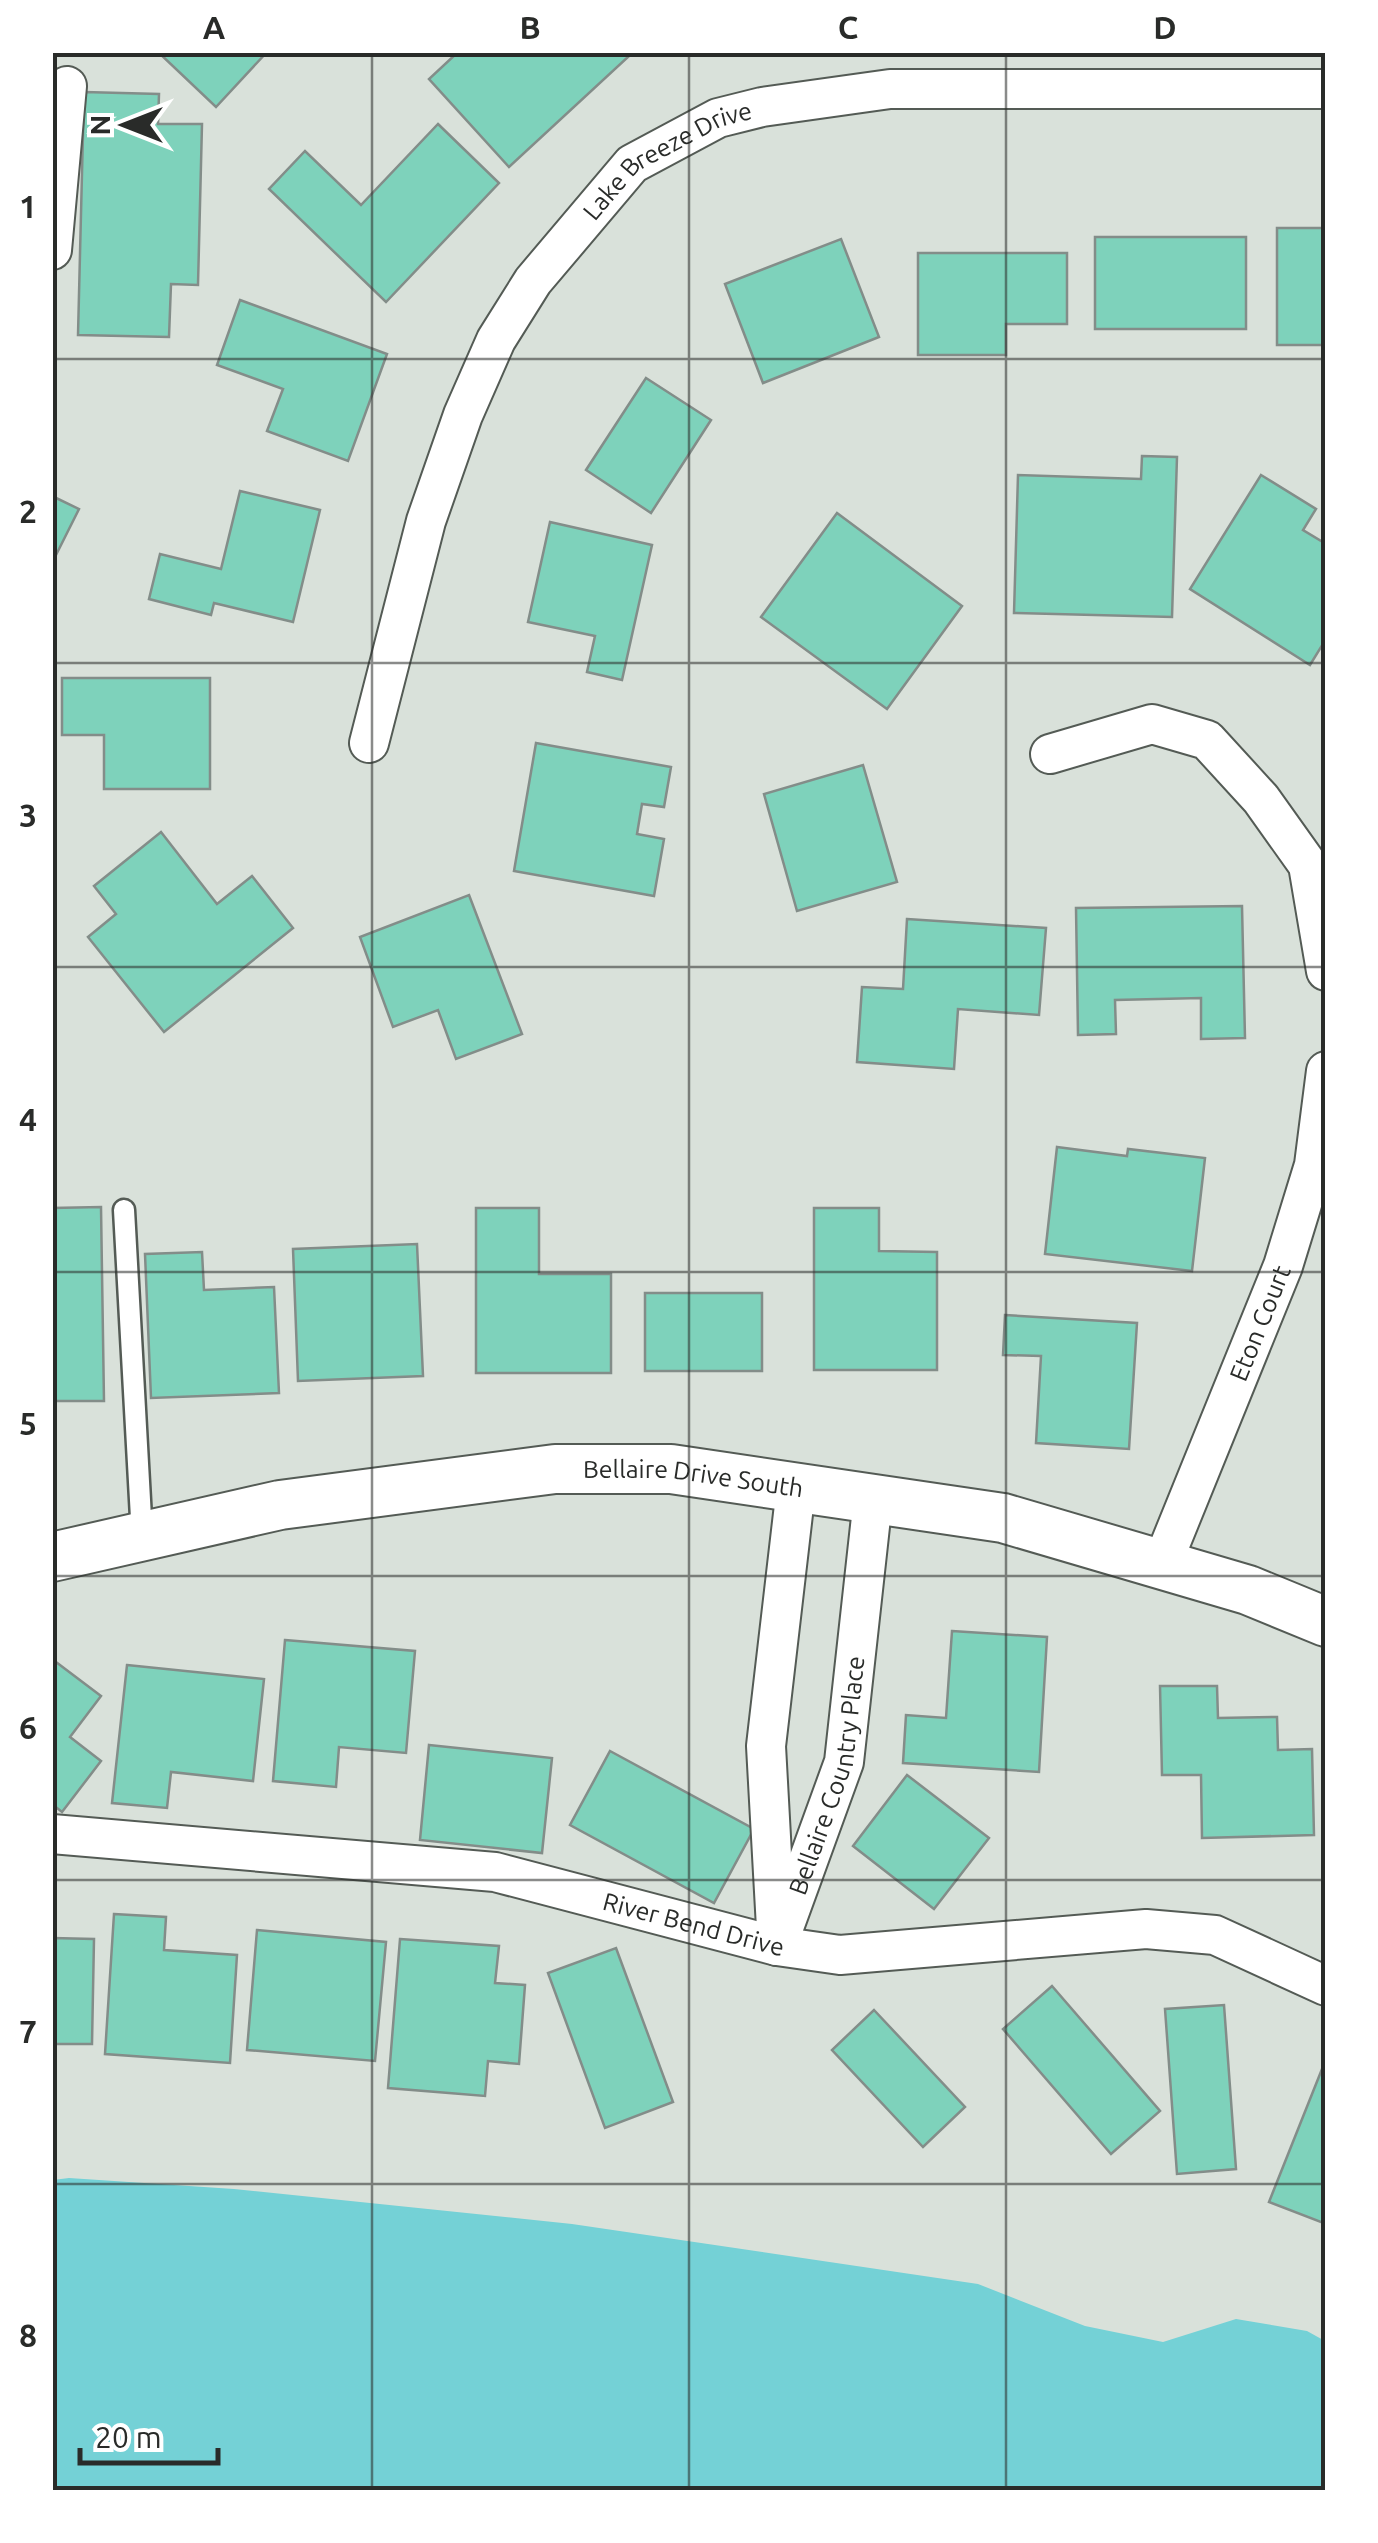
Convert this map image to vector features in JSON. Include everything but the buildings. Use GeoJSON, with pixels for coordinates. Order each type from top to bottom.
{"type":"FeatureCollection","features":[{"type":"Feature","properties":{"kind":"street"},"geometry":{"type":"LineString","coordinates":[[52,250],[67,86]]}},
{"type":"Feature","properties":{"kind":"street","name":"Lake Breeze Drive"},"geometry":{"type":"LineString","coordinates":[[369,742],[426,521],[463,415],[496,340],[533,281],[632,164],[718,118],[762,106],[890,89],[1326,89]]}},
{"type":"Feature","properties":{"kind":"street"},"geometry":{"type":"LineString","coordinates":[[1050,754],[1152,724],[1207,740],[1261,799],[1308,865],[1326,970]]}},
{"type":"Feature","properties":{"kind":"street","name":"Eton Court"},"geometry":{"type":"LineString","coordinates":[[1162,1564],[1283,1266],[1314,1165],[1326,1071]]}},
{"type":"Feature","properties":{"kind":"street","name":"Bellaire Drive South"},"geometry":{"type":"LineString","coordinates":[[52,1557],[280,1505],[555,1469],[672,1469],[1002,1518],[1248,1590],[1326,1622]]}},
{"type":"Feature","properties":{"kind":"street","name":"Bellaire Country Place"},"geometry":{"type":"LineString","coordinates":[[777,1946],[766,1746],[796,1488]]}},
{"type":"Feature","properties":{"kind":"street","name":"Bellaire Country Place"},"geometry":{"type":"LineString","coordinates":[[777,1946],[844,1762],[874,1500]]}},
{"type":"Feature","properties":{"kind":"street","name":"River Bend Drive"},"geometry":{"type":"LineString","coordinates":[[52,1834],[496,1872],[777,1946],[840,1955],[1146,1929],[1215,1935],[1326,1986]]}},
{"type":"Feature","properties":{"kind":"lane"},"geometry":{"type":"LineString","coordinates":[[124,1210],[142,1536]]}},
{"type":"Feature","properties":{"kind":"water"},"geometry":{"type":"Polygon","coordinates":[[[53,2180],[234,2189],[572,2224],[978,2284],[1085,2326],[1163,2342],[1236,2319],[1307,2331],[1325,2341],[1325,2490],[53,2490],[53,2180]]]}}]}
